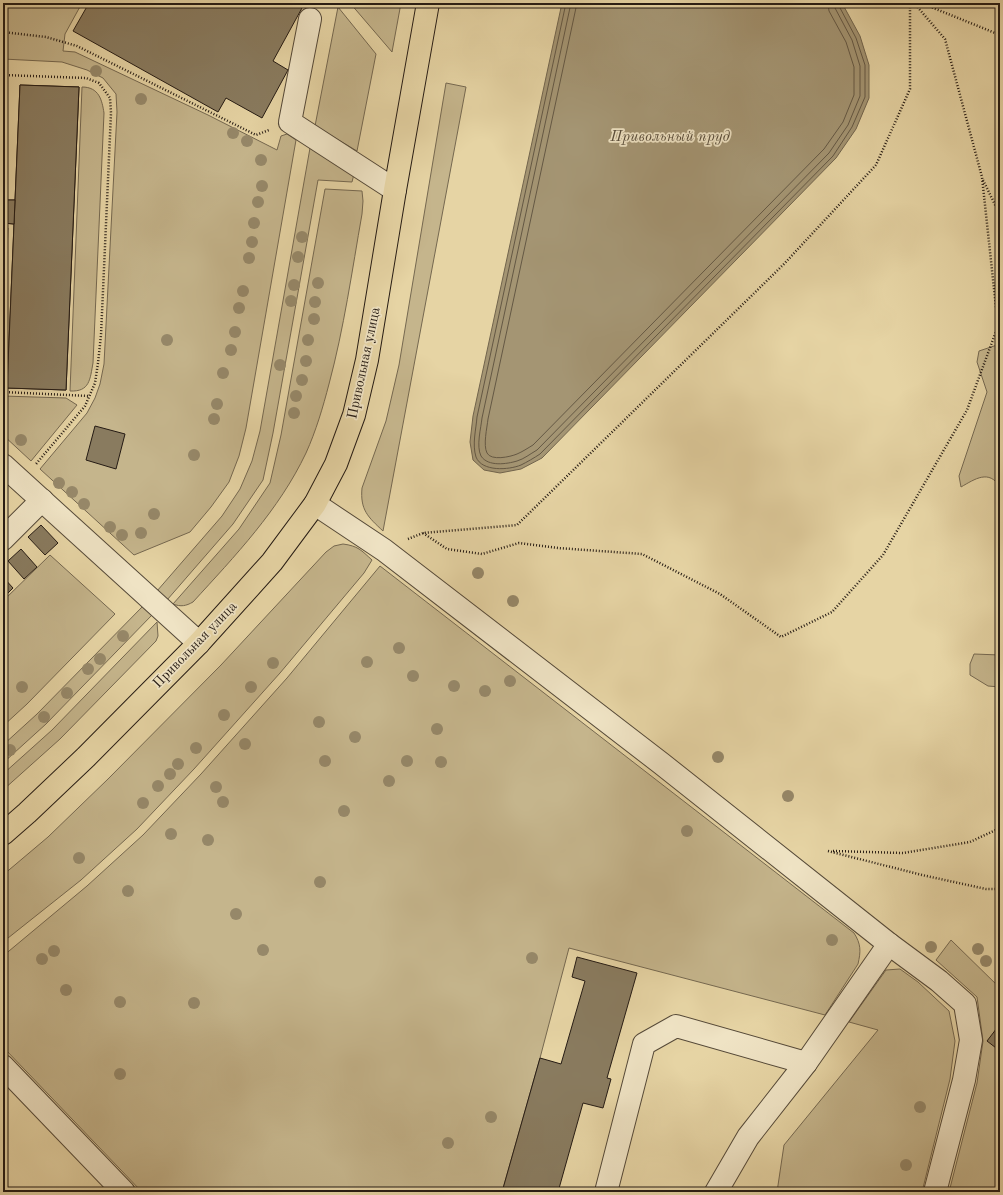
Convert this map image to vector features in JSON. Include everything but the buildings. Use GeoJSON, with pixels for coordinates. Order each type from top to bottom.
{"type":"FeatureCollection","features":[{"type":"Feature","properties":{"kind":"main road","name":"Привольная улица"},"geometry":{"type":"LineString","coordinates":[[3,834],[86,757],[199,643],[272,562],[315,504],[336,464],[354,415],[368,360],[428,3]]}},
{"type":"Feature","properties":{"kind":"lane"},"geometry":{"type":"LineString","coordinates":[[310,19],[290,122],[396,190]]}},
{"type":"Feature","properties":{"kind":"lane"},"geometry":{"type":"LineString","coordinates":[[3,465],[199,643]]}},
{"type":"Feature","properties":{"kind":"lane"},"geometry":{"type":"LineString","coordinates":[[3,539],[42,500]]}},
{"type":"Feature","properties":{"kind":"lane"},"geometry":{"type":"LineString","coordinates":[[315,504],[384,550],[668,768],[965,1004],[971,1040],[964,1080],[935,1192]]}},
{"type":"Feature","properties":{"kind":"lane"},"geometry":{"type":"LineString","coordinates":[[716,1192],[748,1137],[806,1063],[889,944]]}},
{"type":"Feature","properties":{"kind":"lane"},"geometry":{"type":"LineString","coordinates":[[606,1192],[644,1044],[676,1026],[806,1063]]}},
{"type":"Feature","properties":{"kind":"lane"},"geometry":{"type":"LineString","coordinates":[[3,1066],[124,1192]]}},
{"type":"Feature","properties":{"kind":"path"},"geometry":{"type":"LineString","coordinates":[[384,550],[423,533],[517,525],[784,264],[876,165],[910,90],[910,3]]}},
{"type":"Feature","properties":{"kind":"path"},"geometry":{"type":"LineString","coordinates":[[423,533],[447,549],[482,554],[519,543],[558,548],[642,554],[720,594],[781,637],[832,612],[883,555],[967,410],[998,326],[982,178],[945,39],[914,3]]}},
{"type":"Feature","properties":{"kind":"path"},"geometry":{"type":"LineString","coordinates":[[922,3],[1000,35]]}},
{"type":"Feature","properties":{"kind":"path"},"geometry":{"type":"LineString","coordinates":[[3,32],[46,37],[77,46],[256,135],[290,122]]}},
{"type":"Feature","properties":{"kind":"path"},"geometry":{"type":"LineString","coordinates":[[3,75],[86,78],[99,83],[110,98],[111,113],[101,335],[95,383],[85,406],[32,468]]}},
{"type":"Feature","properties":{"kind":"path"},"geometry":{"type":"LineString","coordinates":[[982,178],[1000,215]]}},
{"type":"Feature","properties":{"kind":"path"},"geometry":{"type":"LineString","coordinates":[[3,392],[89,396]]}},
{"type":"Feature","properties":{"kind":"path"},"geometry":{"type":"LineString","coordinates":[[1000,828],[970,842],[903,853],[828,851],[922,875],[986,889],[1000,889]]}},
{"type":"Feature","properties":{"kind":"shaded area"},"geometry":{"type":"Polygon","coordinates":[[[3,3],[82,3],[65,34],[63,51],[75,52],[208,115],[277,150],[281,136],[287,134],[296,140],[246,428],[239,456],[229,482],[190,532],[134,555],[40,469],[87,413],[100,384],[104,364],[117,112],[116,94],[103,78],[87,70],[62,62],[3,59],[3,3]]]}},
{"type":"Feature","properties":{"kind":"shaded area"},"geometry":{"type":"Polygon","coordinates":[[[350,3],[401,3],[392,52],[350,3]]]}},
{"type":"Feature","properties":{"kind":"shaded area"},"geometry":{"type":"Polygon","coordinates":[[[338,7],[376,54],[357,151],[315,126],[338,7]]]}},
{"type":"Feature","properties":{"kind":"shaded area"},"geometry":{"type":"Polygon","coordinates":[[[446,83],[466,87],[383,531],[369,517],[364,508],[362,502],[362,488],[386,421],[399,365],[446,83]]]}},
{"type":"Feature","properties":{"kind":"shaded area"},"geometry":{"type":"Polygon","coordinates":[[[82,87],[92,89],[99,95],[104,113],[93,363],[90,379],[85,387],[77,391],[70,391],[82,87]]]}},
{"type":"Feature","properties":{"kind":"shaded area"},"geometry":{"type":"Polygon","coordinates":[[[310,148],[354,174],[352,182],[318,180],[273,433],[263,480],[233,524],[167,600],[157,591],[222,516],[240,489],[252,461],[260,431],[310,148]]]}},
{"type":"Feature","properties":{"kind":"shaded area"},"geometry":{"type":"Polygon","coordinates":[[[325,189],[362,191],[363,201],[339,342],[327,393],[313,436],[306,453],[283,494],[240,550],[193,602],[183,606],[173,604],[239,529],[270,483],[281,435],[325,189]]]}},
{"type":"Feature","properties":{"kind":"shaded area"},"geometry":{"type":"Polygon","coordinates":[[[3,228],[8,228],[6,277],[3,277],[3,228]]]}},
{"type":"Feature","properties":{"kind":"shaded area"},"geometry":{"type":"Polygon","coordinates":[[[1000,344],[1000,487],[991,478],[982,477],[961,487],[959,476],[987,392],[977,362],[979,351],[1000,344]]]}},
{"type":"Feature","properties":{"kind":"shaded area"},"geometry":{"type":"Polygon","coordinates":[[[3,396],[66,398],[77,405],[31,461],[3,435],[3,396]]]}},
{"type":"Feature","properties":{"kind":"shaded area"},"geometry":{"type":"Polygon","coordinates":[[[343,544],[359,549],[372,560],[364,573],[280,673],[194,769],[137,829],[81,880],[3,942],[3,875],[48,837],[108,779],[221,665],[326,552],[334,546],[343,544]]]}},
{"type":"Feature","properties":{"kind":"shaded area"},"geometry":{"type":"Polygon","coordinates":[[[50,555],[115,614],[27,704],[3,726],[3,601],[50,555]]]}},
{"type":"Feature","properties":{"kind":"shaded area"},"geometry":{"type":"Polygon","coordinates":[[[380,566],[854,933],[860,948],[858,964],[825,1015],[569,948],[502,1192],[142,1192],[3,1047],[3,956],[87,886],[143,835],[201,774],[287,678],[380,566]]]}},
{"type":"Feature","properties":{"kind":"shaded area"},"geometry":{"type":"Polygon","coordinates":[[[143,606],[152,615],[46,724],[3,763],[3,745],[37,714],[143,606]]]}},
{"type":"Feature","properties":{"kind":"shaded area"},"geometry":{"type":"Polygon","coordinates":[[[157,622],[158,636],[156,641],[60,739],[3,790],[3,774],[52,730],[157,622]]]}},
{"type":"Feature","properties":{"kind":"shaded area"},"geometry":{"type":"Polygon","coordinates":[[[974,654],[1000,655],[1000,687],[988,686],[970,675],[970,664],[974,654]]]}},
{"type":"Feature","properties":{"kind":"shaded area"},"geometry":{"type":"Polygon","coordinates":[[[951,940],[1000,988],[1000,1192],[949,1192],[977,1083],[983,1041],[977,997],[936,960],[951,940]]]}},
{"type":"Feature","properties":{"kind":"shaded area"},"geometry":{"type":"Polygon","coordinates":[[[900,969],[918,982],[949,1011],[955,1041],[950,1079],[922,1192],[777,1192],[784,1145],[878,1030],[849,1022],[886,970],[900,969]]]}},
{"type":"Feature","properties":{"kind":"water","name":"Привольный пруд"},"geometry":{"type":"Polygon","coordinates":[[[562,3],[842,3],[860,36],[869,65],[869,98],[856,129],[836,158],[542,458],[521,469],[500,473],[484,470],[473,460],[470,442],[473,416],[562,3]]]}}]}
